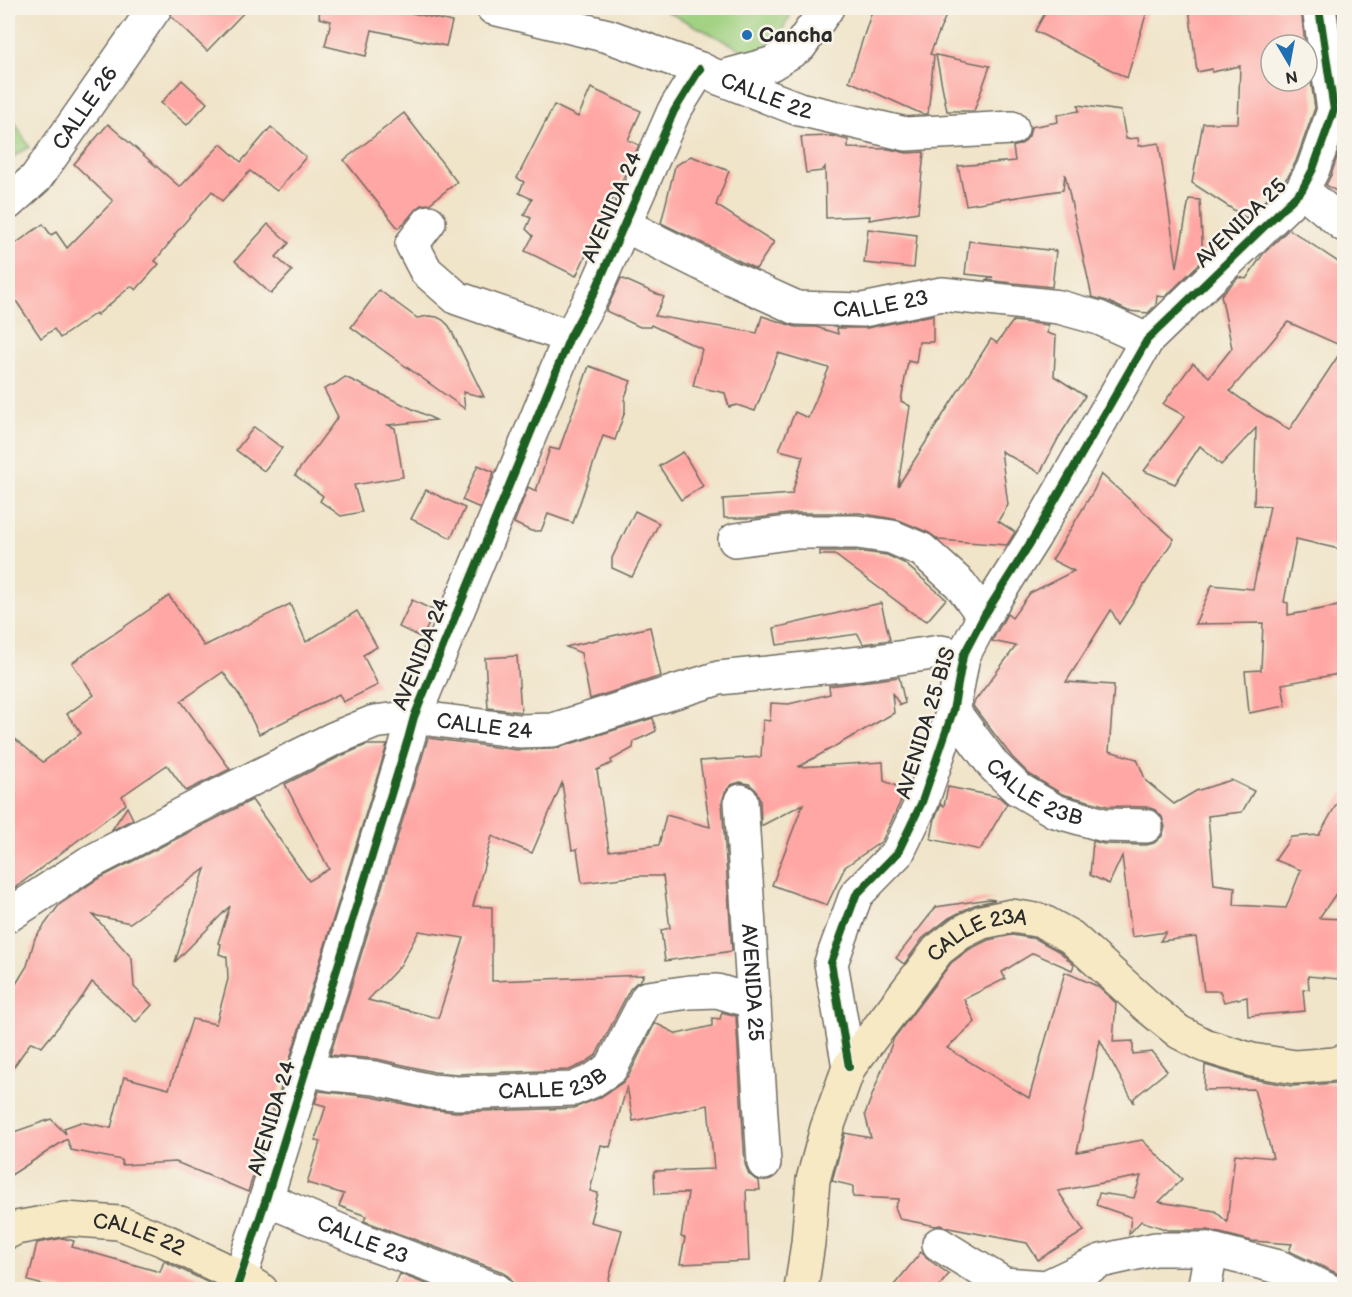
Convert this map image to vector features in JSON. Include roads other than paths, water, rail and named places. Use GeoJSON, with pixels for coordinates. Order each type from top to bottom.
{"type":"FeatureCollection","features":[{"type":"Feature","properties":{"kind":"main road","name":"CALLE 23A"},"geometry":{"type":"LineString","coordinates":[[801,1290],[808,1243],[813,1180],[827,1128],[849,1067],[938,950],[960,933],[982,922],[1012,916],[1042,921],[1071,937],[1148,1007],[1179,1032],[1206,1046],[1252,1060],[1294,1067],[1335,1064],[1344,1061]]}},
{"type":"Feature","properties":{"kind":"main road","name":"CALLE 22"},"geometry":{"type":"LineString","coordinates":[[8,1232],[16,1228],[65,1219],[119,1222],[164,1240],[246,1285]]}},
{"type":"Feature","properties":{"kind":"street","name":"CALLE 26"},"geometry":{"type":"LineString","coordinates":[[8,203],[36,178],[155,8]]}},
{"type":"Feature","properties":{"kind":"street","name":"CALLE 22"},"geometry":{"type":"LineString","coordinates":[[493,8],[608,36],[799,109],[906,134],[1012,128]]}},
{"type":"Feature","properties":{"kind":"street"},"geometry":{"type":"LineString","coordinates":[[709,73],[771,64],[800,46],[827,8]]}},
{"type":"Feature","properties":{"kind":"street","name":"AVENIDA 25"},"geometry":{"type":"LineString","coordinates":[[1147,340],[1302,190],[1313,169],[1334,110],[1335,47],[1318,8]]}},
{"type":"Feature","properties":{"kind":"street","name":"AVENIDA 24"},"geometry":{"type":"LineString","coordinates":[[246,1285],[266,1199],[414,717],[570,337],[595,291],[674,111],[709,73]]}},
{"type":"Feature","properties":{"kind":"street"},"geometry":{"type":"LineString","coordinates":[[1302,190],[1344,225]]}},
{"type":"Feature","properties":{"kind":"street"},"geometry":{"type":"LineString","coordinates":[[429,222],[412,244],[426,272],[457,298],[570,337]]}},
{"type":"Feature","properties":{"kind":"street","name":"CALLE 23"},"geometry":{"type":"LineString","coordinates":[[624,225],[797,308],[863,310],[942,294],[1059,307],[1099,318],[1147,340]]}},
{"type":"Feature","properties":{"kind":"street","name":"AVENIDA 25 BIS"},"geometry":{"type":"LineString","coordinates":[[849,1067],[831,963],[855,894],[898,852],[922,802],[953,711],[963,656],[984,616],[1034,537],[1147,340]]}},
{"type":"Feature","properties":{"kind":"street"},"geometry":{"type":"LineString","coordinates":[[735,540],[795,532],[857,532],[892,537],[922,550],[960,584],[984,616]]}},
{"type":"Feature","properties":{"kind":"street","name":"CALLE 24"},"geometry":{"type":"LineString","coordinates":[[8,919],[87,864],[333,739],[374,722],[414,717],[519,732],[553,730],[719,678],[862,663],[940,652],[963,656]]}},
{"type":"Feature","properties":{"kind":"street","name":"CALLE 23B"},"geometry":{"type":"LineString","coordinates":[[953,711],[994,766],[1018,789],[1055,811],[1104,825],[1146,826]]}},
{"type":"Feature","properties":{"kind":"street","name":"AVENIDA 25"},"geometry":{"type":"LineString","coordinates":[[741,801],[764,1163]]}},
{"type":"Feature","properties":{"kind":"street","name":"CALLE 23B"},"geometry":{"type":"LineString","coordinates":[[306,1068],[331,1074],[375,1078],[431,1091],[457,1093],[573,1089],[592,1081],[611,1068],[647,998],[717,991],[754,1002]]}},
{"type":"Feature","properties":{"kind":"street","name":"CALLE 23"},"geometry":{"type":"LineString","coordinates":[[266,1199],[369,1243],[496,1290]]}},
{"type":"Feature","properties":{"kind":"street"},"geometry":{"type":"LineString","coordinates":[[939,1244],[1004,1284],[1046,1287],[1101,1261],[1155,1249],[1208,1249],[1279,1267],[1328,1290]]}},
{"type":"Feature","properties":{"kind":"street"},"geometry":{"type":"LineString","coordinates":[[1204,1290],[1208,1268],[1208,1249]]}},
{"type":"Feature","properties":{"kind":"place","name":"Cancha"},"geometry":{"type":"Point","coordinates":[747,35]}}]}
